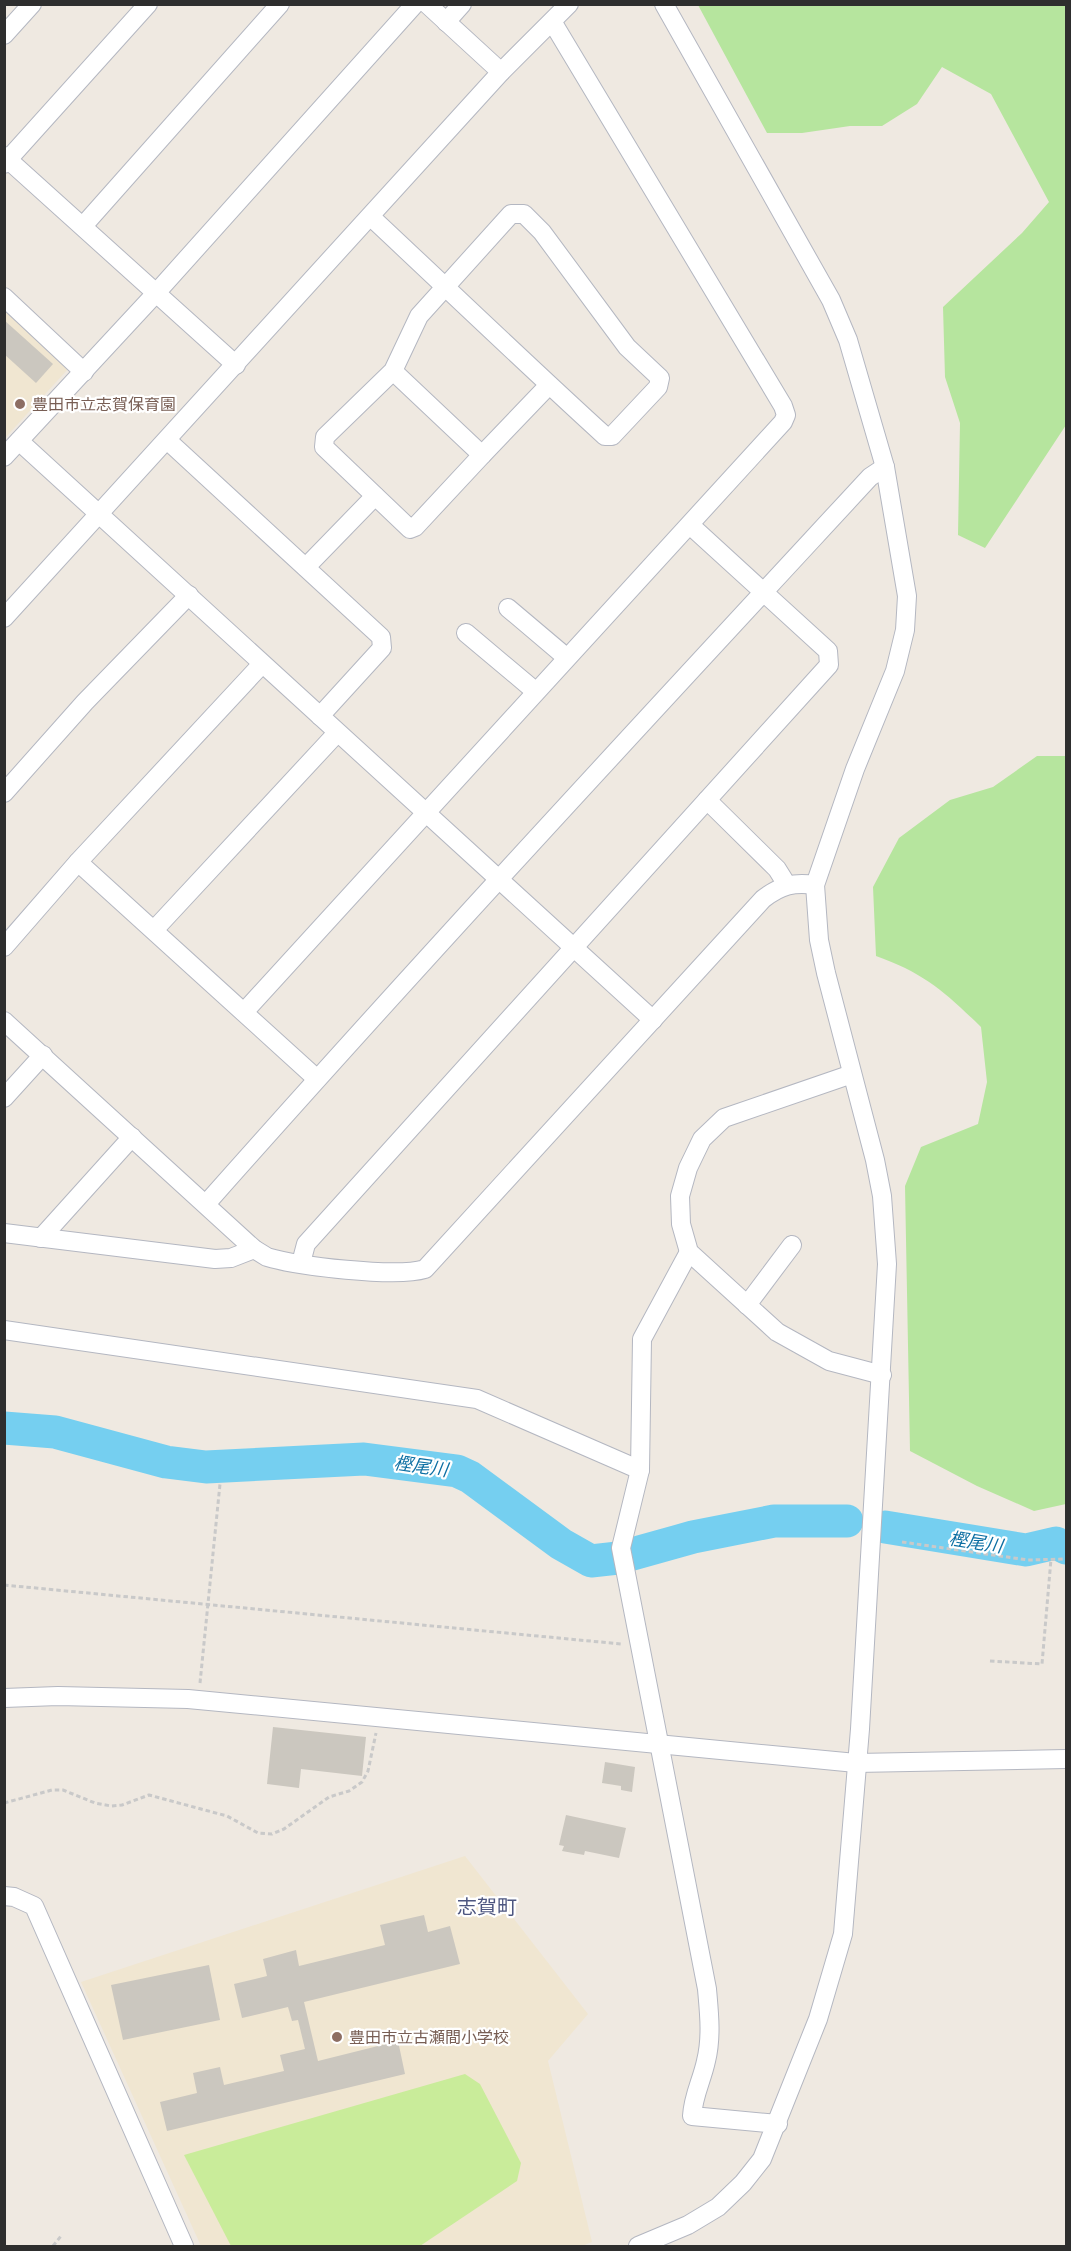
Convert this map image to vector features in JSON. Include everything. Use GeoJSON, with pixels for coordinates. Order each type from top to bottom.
{"type":"FeatureCollection","features":[{"type":"Feature","properties":{"kind":"street"},"geometry":{"type":"LineString","coordinates":[[4,35],[32,4]]}},
{"type":"Feature","properties":{"kind":"street"},"geometry":{"type":"LineString","coordinates":[[148,4],[6,160],[83,226],[236,365]]}},
{"type":"Feature","properties":{"kind":"street"},"geometry":{"type":"LineString","coordinates":[[83,226],[280,4]]}},
{"type":"Feature","properties":{"kind":"street"},"geometry":{"type":"LineString","coordinates":[[4,457],[157,292],[415,4]]}},
{"type":"Feature","properties":{"kind":"street"},"geometry":{"type":"LineString","coordinates":[[427,4],[501,72]]}},
{"type":"Feature","properties":{"kind":"street"},"geometry":{"type":"LineString","coordinates":[[446,22],[462,4]]}},
{"type":"Feature","properties":{"kind":"street"},"geometry":{"type":"LineString","coordinates":[[4,618],[501,72],[569,4]]}},
{"type":"Feature","properties":{"kind":"street"},"geometry":{"type":"LineString","coordinates":[[641,2246],[688,2225],[718,2207],[743,2183],[762,2159],[778,2124],[818,2019],[843,1934],[882,1375],[887,1264],[882,1196],[863,1107],[852,1074],[819,940],[816,885],[855,769],[895,670],[905,630],[905,575],[885,467],[848,340],[831,300],[664,4]]}},
{"type":"Feature","properties":{"kind":"street"},"geometry":{"type":"LineString","coordinates":[[244,1012],[566,657],[690,525],[783,422],[786,415],[783,406],[553,22]]}},
{"type":"Feature","properties":{"kind":"street"},"geometry":{"type":"LineString","coordinates":[[371,217],[445,286],[549,385],[604,436],[612,436],[658,387],[660,378],[627,347],[542,232],[524,214],[511,214],[445,286],[412,325],[393,371],[325,437],[323,442],[324,447],[406,527],[415,527],[549,385]]}},
{"type":"Feature","properties":{"kind":"street"},"geometry":{"type":"LineString","coordinates":[[4,297],[84,372]]}},
{"type":"Feature","properties":{"kind":"street"},"geometry":{"type":"LineString","coordinates":[[393,371],[482,455]]}},
{"type":"Feature","properties":{"kind":"street"},"geometry":{"type":"LineString","coordinates":[[167,440],[381,637],[382,648],[320,716]]}},
{"type":"Feature","properties":{"kind":"street"},"geometry":{"type":"LineString","coordinates":[[19,441],[653,1020]]}},
{"type":"Feature","properties":{"kind":"street"},"geometry":{"type":"LineString","coordinates":[[206,1204],[317,1079],[763,592],[870,477],[885,467]]}},
{"type":"Feature","properties":{"kind":"street"},"geometry":{"type":"LineString","coordinates":[[306,567],[375,496]]}},
{"type":"Feature","properties":{"kind":"street"},"geometry":{"type":"LineString","coordinates":[[301,1263],[306,1244],[829,665],[828,651],[690,525]]}},
{"type":"Feature","properties":{"kind":"street"},"geometry":{"type":"LineString","coordinates":[[4,793],[85,702],[189,595]]}},
{"type":"Feature","properties":{"kind":"street"},"geometry":{"type":"LineString","coordinates":[[508,608],[566,657]]}},
{"type":"Feature","properties":{"kind":"street"},"geometry":{"type":"LineString","coordinates":[[466,633],[535,691]]}},
{"type":"Feature","properties":{"kind":"street"},"geometry":{"type":"LineString","coordinates":[[4,947],[78,862],[262,664]]}},
{"type":"Feature","properties":{"kind":"street"},"geometry":{"type":"LineString","coordinates":[[154,930],[337,733]]}},
{"type":"Feature","properties":{"kind":"street"},"geometry":{"type":"LineString","coordinates":[[707,800],[777,869],[787,885]]}},
{"type":"Feature","properties":{"kind":"street"},"geometry":{"type":"LineString","coordinates":[[78,862],[317,1079]]}},
{"type":"Feature","properties":{"kind":"street"},"geometry":{"type":"LineString","coordinates":[[4,1021],[254,1249],[267,1257],[301,1263],[408,1273],[425,1269],[764,899],[787,885],[797,882],[816,885]]}},
{"type":"Feature","properties":{"kind":"street"},"geometry":{"type":"LineString","coordinates":[[4,1098],[43,1055]]}},
{"type":"Feature","properties":{"kind":"street"},"geometry":{"type":"LineString","coordinates":[[852,1074],[724,1118],[702,1139],[688,1168],[680,1196],[681,1224],[689,1252],[777,1332],[829,1361],[882,1375]]}},
{"type":"Feature","properties":{"kind":"street"},"geometry":{"type":"LineString","coordinates":[[41,1238],[132,1137]]}},
{"type":"Feature","properties":{"kind":"street"},"geometry":{"type":"LineString","coordinates":[[4,1233],[216,1259],[231,1258],[254,1249]]}},
{"type":"Feature","properties":{"kind":"street"},"geometry":{"type":"LineString","coordinates":[[747,1305],[792,1245]]}},
{"type":"Feature","properties":{"kind":"street"},"geometry":{"type":"LineString","coordinates":[[689,1252],[642,1340],[640,1470],[621,1548],[707,1989],[708,2047],[706,2062],[693,2097],[692,2116],[778,2124]]}},
{"type":"Feature","properties":{"kind":"street"},"geometry":{"type":"LineString","coordinates":[[4,1330],[477,1399],[640,1470]]}},
{"type":"Feature","properties":{"kind":"street"},"geometry":{"type":"LineString","coordinates":[[4,1698],[98,1696],[198,1700],[856,1763],[1066,1758]]}},
{"type":"Feature","properties":{"kind":"street"},"geometry":{"type":"LineString","coordinates":[[4,1896],[14,1896],[34,1906],[184,2247]]}},
{"type":"Feature","properties":{"kind":"path"},"geometry":{"type":"LineString","coordinates":[[198,1700],[220,1484]]}},
{"type":"Feature","properties":{"kind":"path"},"geometry":{"type":"LineString","coordinates":[[902,1542],[1028,1560],[1066,1559]]}},
{"type":"Feature","properties":{"kind":"path"},"geometry":{"type":"LineString","coordinates":[[990,1662],[1042,1664],[1051,1559]]}},
{"type":"Feature","properties":{"kind":"path"},"geometry":{"type":"LineString","coordinates":[[4,1585],[642,1647]]}},
{"type":"Feature","properties":{"kind":"path"},"geometry":{"type":"LineString","coordinates":[[4,1803],[52,1790],[63,1790],[95,1803],[111,1806],[122,1805],[149,1796],[226,1816],[258,1833],[272,1834],[284,1829],[329,1797],[349,1791],[362,1782],[368,1772],[378,1717]]}},
{"type":"Feature","properties":{"kind":"path"},"geometry":{"type":"LineString","coordinates":[[53,2247],[61,2236]]}},
{"type":"Feature","properties":{"kind":"shaded area","name":"豊田市立志賀保育園"},"geometry":{"type":"Polygon","coordinates":[[[4,310],[68,369],[5,438],[4,438],[4,310]]]}},
{"type":"Feature","properties":{"kind":"shaded area","name":"豊田市立古瀬間小学校"},"geometry":{"type":"Polygon","coordinates":[[[465,1856],[588,2014],[548,2061],[592,2242],[582,2246],[201,2246],[81,1982],[465,1856]]]}},
{"type":"Feature","properties":{"kind":"green space"},"geometry":{"type":"Polygon","coordinates":[[[698,5],[1066,5],[1066,425],[985,548],[958,535],[960,423],[945,377],[943,307],[1022,233],[1049,202],[991,94],[942,67],[917,104],[882,126],[850,126],[802,133],[767,133],[698,5]]]}},
{"type":"Feature","properties":{"kind":"green space"},"geometry":{"type":"Polygon","coordinates":[[[1037,756],[1066,756],[1066,1504],[1034,1511],[977,1486],[910,1451],[905,1186],[921,1147],[978,1124],[987,1082],[981,1027],[933,985],[908,969],[876,956],[873,887],[899,838],[950,800],[993,787],[1037,756]]]}},
{"type":"Feature","properties":{"kind":"green space"},"geometry":{"type":"Polygon","coordinates":[[[465,2074],[480,2084],[521,2163],[517,2181],[420,2246],[231,2246],[184,2155],[465,2074]]]}},
{"type":"Feature","properties":{"kind":"building"},"geometry":{"type":"Polygon","coordinates":[[[4,320],[53,364],[36,383],[4,354],[4,320]]]}},
{"type":"Feature","properties":{"kind":"building"},"geometry":{"type":"Polygon","coordinates":[[[273,1727],[366,1737],[362,1776],[301,1769],[299,1788],[267,1784],[273,1727]]]}},
{"type":"Feature","properties":{"kind":"building"},"geometry":{"type":"Polygon","coordinates":[[[605,1762],[635,1767],[632,1792],[621,1790],[621,1786],[602,1783],[605,1762]]]}},
{"type":"Feature","properties":{"kind":"building"},"geometry":{"type":"Polygon","coordinates":[[[566,1815],[626,1828],[619,1858],[585,1851],[584,1855],[562,1851],[564,1846],[559,1845],[566,1815]]]}},
{"type":"Feature","properties":{"kind":"building"},"geometry":{"type":"Polygon","coordinates":[[[424,1915],[428,1932],[450,1926],[460,1964],[304,2002],[318,2061],[398,2041],[405,2074],[167,2131],[160,2102],[197,2093],[193,2073],[220,2067],[224,2085],[284,2071],[280,2055],[305,2049],[298,2020],[292,2021],[288,2007],[242,2018],[234,1984],[267,1976],[263,1959],[296,1950],[299,1966],[385,1945],[380,1925],[424,1915]]]}},
{"type":"Feature","properties":{"kind":"building"},"geometry":{"type":"Polygon","coordinates":[[[209,1965],[220,2020],[123,2040],[111,1985],[209,1965]]]}},
{"type":"Feature","properties":{"kind":"waterway","name":"樫尾川"},"geometry":{"type":"LineString","coordinates":[[4,1428],[55,1432],[166,1462],[206,1467],[364,1459],[457,1471],[470,1477],[561,1544],[591,1561],[618,1558],[693,1537],[774,1521],[847,1521]]}},
{"type":"Feature","properties":{"kind":"waterway","name":"樫尾川"},"geometry":{"type":"LineString","coordinates":[[885,1527],[1026,1550],[1056,1543],[1066,1548]]}},
{"type":"Feature","properties":{"kind":"place","name":"豊田市立志賀保育園"},"geometry":{"type":"Point","coordinates":[20,404]}},
{"type":"Feature","properties":{"kind":"place","name":"豊田市立古瀬間小学校"},"geometry":{"type":"Point","coordinates":[337,2037]}},
{"type":"Feature","properties":{"kind":"district","name":"志賀町"},"geometry":{"type":"Point","coordinates":[487,1907]}}]}
